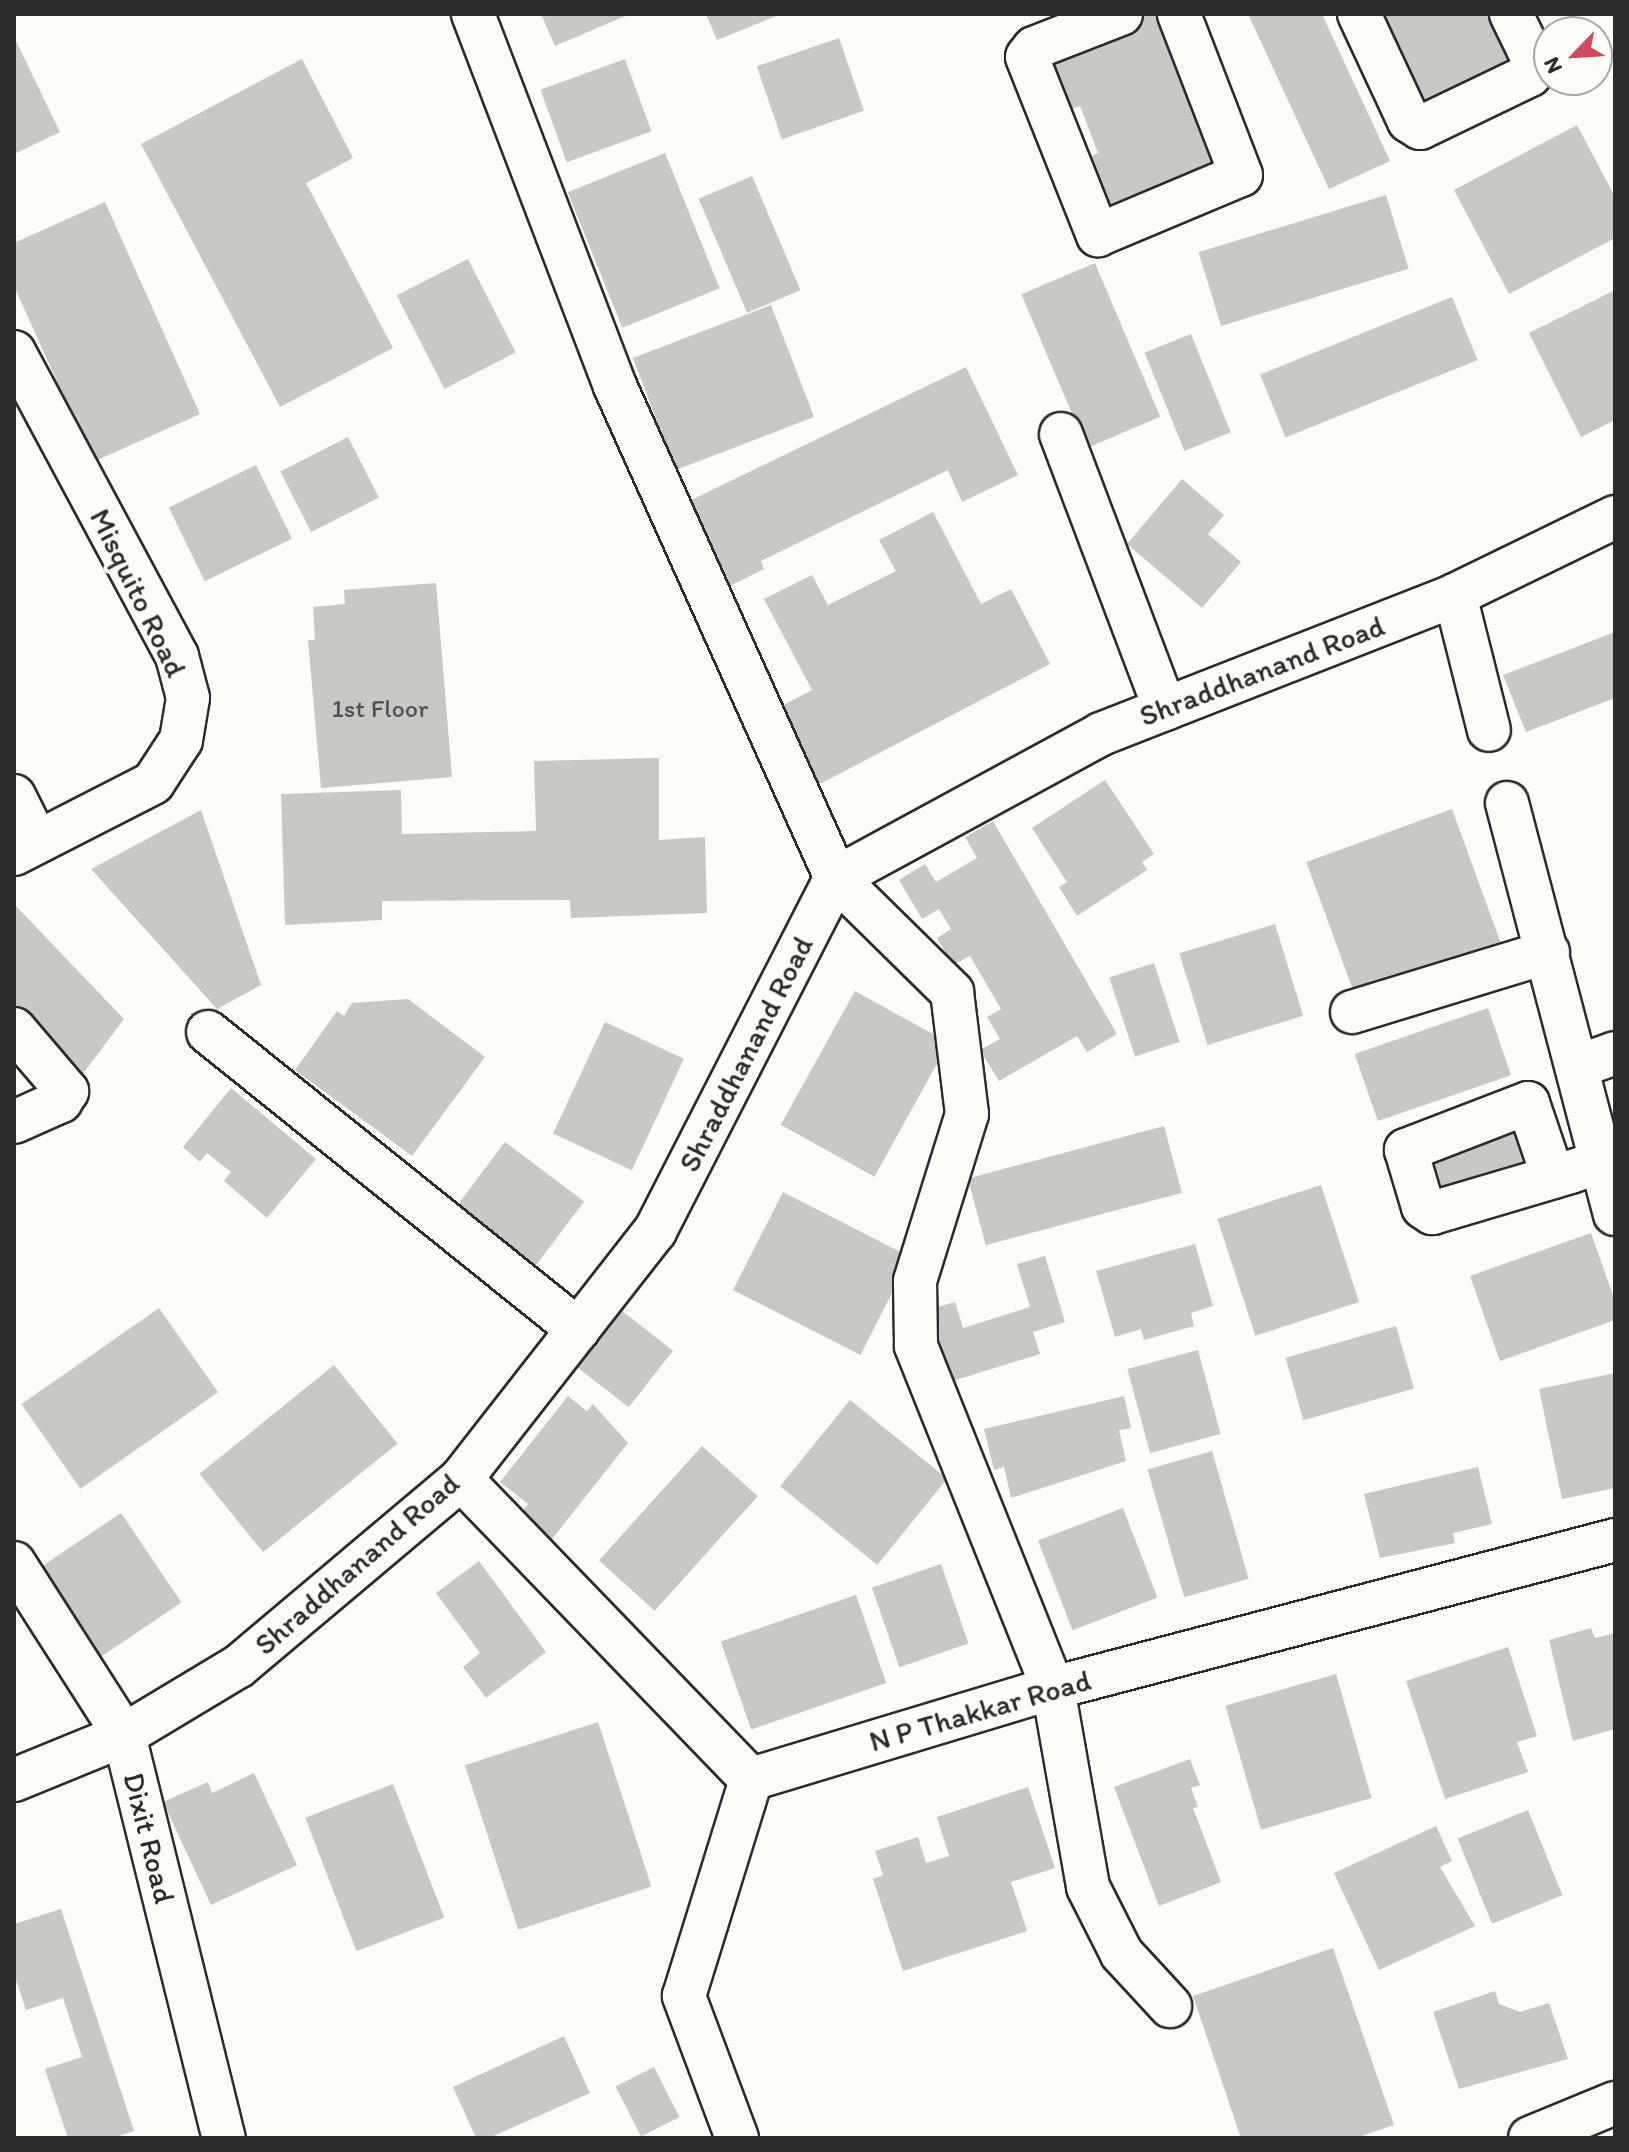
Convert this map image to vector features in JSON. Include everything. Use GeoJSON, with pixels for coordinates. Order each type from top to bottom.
{"type":"FeatureCollection","features":[{"type":"Feature","properties":{"kind":"street"},"geometry":{"type":"LineString","coordinates":[[473,14],[615,386],[836,878],[952,992],[967,1114],[915,1281],[916,1346],[1053,1688],[1088,1887],[1122,1954],[1170,2006]]}},
{"type":"Feature","properties":{"kind":"street"},"geometry":{"type":"LineString","coordinates":[[1121,14],[1034,48],[1027,57],[1098,235],[1241,175],[1179,14]]}},
{"type":"Feature","properties":{"kind":"street"},"geometry":{"type":"LineString","coordinates":[[1359,14],[1409,121],[1420,128],[1530,75],[1532,57],[1511,14]]}},
{"type":"Feature","properties":{"kind":"street","name":"Misquito Road"},"geometry":{"type":"LineString","coordinates":[[14,352],[177,656],[188,698],[181,740],[153,783],[25,848]]}},
{"type":"Feature","properties":{"kind":"street"},"geometry":{"type":"LineString","coordinates":[[1061,434],[1165,709]]}},
{"type":"Feature","properties":{"kind":"street","name":"Shraddhanand Road"},"geometry":{"type":"LineString","coordinates":[[14,1780],[124,1735],[239,1666],[461,1479],[655,1231],[836,878],[1101,734],[1455,595],[1615,517]]}},
{"type":"Feature","properties":{"kind":"street"},"geometry":{"type":"LineString","coordinates":[[1455,595],[1489,730]]}},
{"type":"Feature","properties":{"kind":"street"},"geometry":{"type":"LineString","coordinates":[[14,796],[25,848]]}},
{"type":"Feature","properties":{"kind":"street"},"geometry":{"type":"LineString","coordinates":[[1507,803],[1548,952],[1596,1060],[1603,1119],[1601,1162],[1615,1214]]}},
{"type":"Feature","properties":{"kind":"street"},"geometry":{"type":"LineString","coordinates":[[1352,1012],[1548,952]]}},
{"type":"Feature","properties":{"kind":"street"},"geometry":{"type":"LineString","coordinates":[[14,1029],[67,1091],[61,1101],[14,1122]]}},
{"type":"Feature","properties":{"kind":"street"},"geometry":{"type":"LineString","coordinates":[[208,1032],[578,1330]]}},
{"type":"Feature","properties":{"kind":"street"},"geometry":{"type":"LineString","coordinates":[[1553,1177],[1601,1162]]}},
{"type":"Feature","properties":{"kind":"street"},"geometry":{"type":"LineString","coordinates":[[461,1479],[751,1779],[684,1996],[737,2138]]}},
{"type":"Feature","properties":{"kind":"street","name":"N P Thakkar Road"},"geometry":{"type":"LineString","coordinates":[[751,1779],[1053,1688],[1615,1540]]}},
{"type":"Feature","properties":{"kind":"street","name":"Dixit Road"},"geometry":{"type":"LineString","coordinates":[[14,1563],[124,1735],[224,2138]]}},
{"type":"Feature","properties":{"kind":"street"},"geometry":{"type":"LineString","coordinates":[[1530,2138],[1615,2103]]}},
{"type":"Feature","properties":{"kind":"building"},"geometry":{"type":"Polygon","coordinates":[[[541,14],[630,14],[555,46],[541,14]]]}},
{"type":"Feature","properties":{"kind":"building"},"geometry":{"type":"Polygon","coordinates":[[[706,14],[781,14],[717,40],[706,14]]]}},
{"type":"Feature","properties":{"kind":"building"},"geometry":{"type":"Polygon","coordinates":[[[1141,14],[1172,14],[1232,169],[1098,221],[1074,163],[1098,153],[1080,106],[1059,114],[1035,55],[1141,14]]]}},
{"type":"Feature","properties":{"kind":"building"},"geometry":{"type":"Polygon","coordinates":[[[1248,14],[1322,14],[1390,161],[1329,189],[1248,14]]]}},
{"type":"Feature","properties":{"kind":"building"},"geometry":{"type":"Polygon","coordinates":[[[1373,14],[1492,14],[1519,71],[1423,117],[1373,14]]]}},
{"type":"Feature","properties":{"kind":"building"},"geometry":{"type":"Polygon","coordinates":[[[14,37],[60,132],[14,154],[14,37]]]}},
{"type":"Feature","properties":{"kind":"building"},"geometry":{"type":"Polygon","coordinates":[[[839,38],[864,111],[782,139],[757,66],[839,38]]]}},
{"type":"Feature","properties":{"kind":"building"},"geometry":{"type":"Polygon","coordinates":[[[302,59],[353,158],[306,183],[393,348],[280,407],[141,144],[302,59]]]}},
{"type":"Feature","properties":{"kind":"building"},"geometry":{"type":"Polygon","coordinates":[[[625,59],[651,131],[567,162],[540,90],[625,59]]]}},
{"type":"Feature","properties":{"kind":"building"},"geometry":{"type":"Polygon","coordinates":[[[1577,125],[1615,197],[1615,238],[1509,294],[1454,190],[1577,125]]]}},
{"type":"Feature","properties":{"kind":"building"},"geometry":{"type":"Polygon","coordinates":[[[665,153],[720,288],[622,328],[568,192],[665,153]]]}},
{"type":"Feature","properties":{"kind":"building"},"geometry":{"type":"Polygon","coordinates":[[[752,176],[800,290],[747,313],[699,199],[752,176]]]}},
{"type":"Feature","properties":{"kind":"building"},"geometry":{"type":"Polygon","coordinates":[[[1386,195],[1409,269],[1221,326],[1199,252],[1386,195]]]}},
{"type":"Feature","properties":{"kind":"building"},"geometry":{"type":"Polygon","coordinates":[[[105,202],[200,414],[93,462],[14,286],[14,243],[105,202]]]}},
{"type":"Feature","properties":{"kind":"building"},"geometry":{"type":"Polygon","coordinates":[[[468,259],[516,353],[444,389],[397,295],[468,259]]]}},
{"type":"Feature","properties":{"kind":"building"},"geometry":{"type":"Polygon","coordinates":[[[1095,263],[1160,417],[1087,448],[1021,294],[1095,263]]]}},
{"type":"Feature","properties":{"kind":"building"},"geometry":{"type":"Polygon","coordinates":[[[1615,290],[1615,420],[1581,437],[1529,333],[1615,290]]]}},
{"type":"Feature","properties":{"kind":"building"},"geometry":{"type":"Polygon","coordinates":[[[1452,297],[1477,360],[1286,438],[1260,375],[1452,297]]]}},
{"type":"Feature","properties":{"kind":"building"},"geometry":{"type":"Polygon","coordinates":[[[771,305],[814,417],[676,470],[633,358],[771,305]]]}},
{"type":"Feature","properties":{"kind":"building"},"geometry":{"type":"Polygon","coordinates":[[[1191,334],[1231,432],[1184,451],[1145,353],[1191,334]]]}},
{"type":"Feature","properties":{"kind":"building"},"geometry":{"type":"Polygon","coordinates":[[[966,367],[1018,475],[962,502],[948,470],[761,561],[764,569],[730,586],[689,501],[966,367]]]}},
{"type":"Feature","properties":{"kind":"building"},"geometry":{"type":"Polygon","coordinates":[[[348,437],[379,498],[311,532],[280,472],[348,437]]]}},
{"type":"Feature","properties":{"kind":"building"},"geometry":{"type":"Polygon","coordinates":[[[256,465],[292,539],[205,581],[169,508],[256,465]]]}},
{"type":"Feature","properties":{"kind":"building"},"geometry":{"type":"Polygon","coordinates":[[[1182,479],[1224,515],[1208,534],[1241,562],[1202,608],[1127,544],[1182,479]]]}},
{"type":"Feature","properties":{"kind":"building"},"geometry":{"type":"Polygon","coordinates":[[[933,512],[981,604],[1011,589],[1050,664],[814,787],[774,710],[812,690],[764,599],[812,575],[828,605],[896,571],[879,540],[933,512]]]}},
{"type":"Feature","properties":{"kind":"building"},"geometry":{"type":"Polygon","coordinates":[[[436,583],[452,777],[321,788],[308,640],[315,640],[313,607],[345,604],[344,590],[436,583]]]}},
{"type":"Feature","properties":{"kind":"building"},"geometry":{"type":"Polygon","coordinates":[[[1615,632],[1615,698],[1526,732],[1503,675],[1615,632]]]}},
{"type":"Feature","properties":{"kind":"building"},"geometry":{"type":"Polygon","coordinates":[[[659,758],[659,840],[705,837],[707,913],[571,918],[570,900],[382,901],[382,920],[285,925],[281,794],[401,790],[402,834],[536,831],[534,761],[659,758]]]}},
{"type":"Feature","properties":{"kind":"building"},"geometry":{"type":"Polygon","coordinates":[[[1105,780],[1154,854],[1142,862],[1147,870],[1077,916],[1059,887],[1067,882],[1032,828],[1105,780]]]}},
{"type":"Feature","properties":{"kind":"building"},"geometry":{"type":"Polygon","coordinates":[[[1452,809],[1503,948],[1357,1001],[1306,862],[1452,809]]]}},
{"type":"Feature","properties":{"kind":"building"},"geometry":{"type":"Polygon","coordinates":[[[201,810],[261,985],[217,1009],[91,869],[201,810]]]}},
{"type":"Feature","properties":{"kind":"building"},"geometry":{"type":"Polygon","coordinates":[[[993,821],[1117,1034],[1087,1052],[1077,1036],[999,1081],[980,1050],[1000,1039],[987,1017],[1001,1009],[970,956],[953,965],[937,938],[951,929],[939,909],[922,919],[899,880],[925,864],[936,882],[977,858],[965,837],[993,821]]]}},
{"type":"Feature","properties":{"kind":"building"},"geometry":{"type":"Polygon","coordinates":[[[14,904],[124,1019],[76,1083],[14,1023],[14,904]]]}},
{"type":"Feature","properties":{"kind":"building"},"geometry":{"type":"Polygon","coordinates":[[[1275,924],[1303,1016],[1207,1045],[1179,953],[1275,924]]]}},
{"type":"Feature","properties":{"kind":"building"},"geometry":{"type":"Polygon","coordinates":[[[1154,963],[1180,1042],[1135,1056],[1109,978],[1154,963]]]}},
{"type":"Feature","properties":{"kind":"building"},"geometry":{"type":"Polygon","coordinates":[[[855,991],[949,1043],[874,1177],[781,1125],[855,991]]]}},
{"type":"Feature","properties":{"kind":"building"},"geometry":{"type":"Polygon","coordinates":[[[408,999],[485,1057],[412,1156],[295,1070],[337,1011],[344,1016],[352,1003],[408,999]]]}},
{"type":"Feature","properties":{"kind":"building"},"geometry":{"type":"Polygon","coordinates":[[[1488,1008],[1511,1075],[1378,1121],[1355,1054],[1488,1008]]]}},
{"type":"Feature","properties":{"kind":"building"},"geometry":{"type":"Polygon","coordinates":[[[605,1022],[684,1059],[632,1170],[553,1133],[605,1022]]]}},
{"type":"Feature","properties":{"kind":"building"},"geometry":{"type":"Polygon","coordinates":[[[231,1088],[316,1159],[267,1218],[224,1181],[231,1172],[207,1153],[200,1162],[183,1147],[231,1088]]]}},
{"type":"Feature","properties":{"kind":"building"},"geometry":{"type":"Polygon","coordinates":[[[1521,1115],[1532,1145],[1519,1150],[1527,1173],[1433,1210],[1414,1160],[1521,1115]]]}},
{"type":"Feature","properties":{"kind":"building"},"geometry":{"type":"Polygon","coordinates":[[[1164,1126],[1182,1193],[986,1245],[968,1179],[1164,1126]]]}},
{"type":"Feature","properties":{"kind":"building"},"geometry":{"type":"Polygon","coordinates":[[[505,1142],[584,1202],[535,1267],[456,1207],[505,1142]]]}},
{"type":"Feature","properties":{"kind":"building"},"geometry":{"type":"Polygon","coordinates":[[[1321,1185],[1359,1302],[1255,1336],[1217,1219],[1321,1185]]]}},
{"type":"Feature","properties":{"kind":"building"},"geometry":{"type":"Polygon","coordinates":[[[783,1192],[910,1257],[860,1355],[733,1290],[783,1192]]]}},
{"type":"Feature","properties":{"kind":"building"},"geometry":{"type":"Polygon","coordinates":[[[1591,1233],[1615,1301],[1615,1320],[1500,1361],[1470,1276],[1591,1233]]]}},
{"type":"Feature","properties":{"kind":"building"},"geometry":{"type":"Polygon","coordinates":[[[1195,1244],[1213,1306],[1191,1313],[1194,1326],[1144,1340],[1141,1329],[1115,1337],[1096,1271],[1195,1244]]]}},
{"type":"Feature","properties":{"kind":"building"},"geometry":{"type":"Polygon","coordinates":[[[1045,1256],[1065,1322],[1033,1332],[1040,1354],[943,1384],[921,1312],[955,1302],[963,1328],[1030,1307],[1017,1264],[1045,1256]]]}},
{"type":"Feature","properties":{"kind":"building"},"geometry":{"type":"Polygon","coordinates":[[[159,1308],[218,1392],[80,1489],[21,1404],[159,1308]]]}},
{"type":"Feature","properties":{"kind":"building"},"geometry":{"type":"Polygon","coordinates":[[[621,1310],[673,1351],[629,1407],[577,1367],[621,1310]]]}},
{"type":"Feature","properties":{"kind":"building"},"geometry":{"type":"Polygon","coordinates":[[[1396,1326],[1414,1388],[1303,1420],[1285,1358],[1396,1326]]]}},
{"type":"Feature","properties":{"kind":"building"},"geometry":{"type":"Polygon","coordinates":[[[1198,1350],[1221,1434],[1150,1453],[1127,1369],[1198,1350]]]}},
{"type":"Feature","properties":{"kind":"building"},"geometry":{"type":"Polygon","coordinates":[[[334,1365],[398,1443],[263,1552],[200,1474],[334,1365]]]}},
{"type":"Feature","properties":{"kind":"building"},"geometry":{"type":"Polygon","coordinates":[[[1615,1373],[1615,1488],[1562,1499],[1539,1389],[1615,1373]]]}},
{"type":"Feature","properties":{"kind":"building"},"geometry":{"type":"Polygon","coordinates":[[[568,1396],[587,1411],[593,1404],[628,1443],[548,1544],[517,1519],[528,1504],[500,1482],[568,1396]]]}},
{"type":"Feature","properties":{"kind":"building"},"geometry":{"type":"Polygon","coordinates":[[[1124,1396],[1131,1428],[1119,1430],[1126,1461],[1011,1498],[1004,1467],[994,1470],[984,1429],[1124,1396]]]}},
{"type":"Feature","properties":{"kind":"building"},"geometry":{"type":"Polygon","coordinates":[[[850,1400],[947,1479],[877,1565],[780,1486],[850,1400]]]}},
{"type":"Feature","properties":{"kind":"building"},"geometry":{"type":"Polygon","coordinates":[[[702,1446],[758,1496],[655,1611],[599,1560],[702,1446]]]}},
{"type":"Feature","properties":{"kind":"building"},"geometry":{"type":"Polygon","coordinates":[[[1212,1451],[1249,1579],[1184,1597],[1148,1469],[1212,1451]]]}},
{"type":"Feature","properties":{"kind":"building"},"geometry":{"type":"Polygon","coordinates":[[[1478,1467],[1492,1524],[1453,1533],[1455,1543],[1380,1558],[1364,1494],[1478,1467]]]}},
{"type":"Feature","properties":{"kind":"building"},"geometry":{"type":"Polygon","coordinates":[[[1123,1508],[1157,1598],[1072,1630],[1038,1541],[1123,1508]]]}},
{"type":"Feature","properties":{"kind":"building"},"geometry":{"type":"Polygon","coordinates":[[[121,1513],[181,1603],[92,1663],[31,1573],[121,1513]]]}},
{"type":"Feature","properties":{"kind":"building"},"geometry":{"type":"Polygon","coordinates":[[[479,1561],[546,1652],[486,1698],[463,1667],[480,1653],[436,1593],[479,1561]]]}},
{"type":"Feature","properties":{"kind":"building"},"geometry":{"type":"Polygon","coordinates":[[[941,1564],[968,1643],[899,1667],[872,1588],[941,1564]]]}},
{"type":"Feature","properties":{"kind":"building"},"geometry":{"type":"Polygon","coordinates":[[[856,1595],[886,1683],[751,1729],[721,1642],[856,1595]]]}},
{"type":"Feature","properties":{"kind":"building"},"geometry":{"type":"Polygon","coordinates":[[[1591,1628],[1595,1638],[1615,1633],[1615,1729],[1573,1741],[1549,1640],[1591,1628]]]}},
{"type":"Feature","properties":{"kind":"building"},"geometry":{"type":"Polygon","coordinates":[[[1508,1647],[1537,1736],[1517,1742],[1528,1772],[1445,1799],[1406,1681],[1508,1647]]]}},
{"type":"Feature","properties":{"kind":"building"},"geometry":{"type":"Polygon","coordinates":[[[1336,1674],[1372,1798],[1261,1830],[1225,1706],[1336,1674]]]}},
{"type":"Feature","properties":{"kind":"building"},"geometry":{"type":"Polygon","coordinates":[[[598,1722],[651,1887],[518,1930],[465,1765],[598,1722]]]}},
{"type":"Feature","properties":{"kind":"building"},"geometry":{"type":"Polygon","coordinates":[[[1190,1759],[1200,1785],[1191,1788],[1198,1807],[1193,1808],[1221,1882],[1159,1906],[1114,1787],[1190,1759]]]}},
{"type":"Feature","properties":{"kind":"building"},"geometry":{"type":"Polygon","coordinates":[[[254,1773],[297,1865],[211,1905],[163,1802],[208,1782],[212,1793],[254,1773]]]}},
{"type":"Feature","properties":{"kind":"building"},"geometry":{"type":"Polygon","coordinates":[[[393,1784],[444,1918],[356,1951],[305,1818],[393,1784]]]}},
{"type":"Feature","properties":{"kind":"building"},"geometry":{"type":"Polygon","coordinates":[[[1028,1787],[1055,1868],[1011,1882],[1027,1931],[903,1971],[873,1879],[883,1875],[875,1851],[918,1837],[926,1863],[949,1856],[937,1817],[1028,1787]]]}},
{"type":"Feature","properties":{"kind":"building"},"geometry":{"type":"Polygon","coordinates":[[[1528,1810],[1562,1895],[1492,1924],[1458,1838],[1528,1810]]]}},
{"type":"Feature","properties":{"kind":"building"},"geometry":{"type":"Polygon","coordinates":[[[1436,1826],[1452,1861],[1440,1867],[1475,1926],[1379,1970],[1334,1873],[1436,1826]]]}},
{"type":"Feature","properties":{"kind":"building"},"geometry":{"type":"Polygon","coordinates":[[[61,1909],[134,2131],[113,2138],[68,2138],[45,2069],[82,2057],[63,1998],[26,2010],[14,1974],[14,1924],[61,1909]]]}},
{"type":"Feature","properties":{"kind":"building"},"geometry":{"type":"Polygon","coordinates":[[[1333,1948],[1394,2125],[1356,2138],[1241,2138],[1193,1996],[1333,1948]]]}},
{"type":"Feature","properties":{"kind":"building"},"geometry":{"type":"Polygon","coordinates":[[[1495,1991],[1499,2004],[1520,2012],[1549,2003],[1568,2059],[1459,2089],[1433,2012],[1495,1991]]]}},
{"type":"Feature","properties":{"kind":"building"},"geometry":{"type":"Polygon","coordinates":[[[564,2036],[590,2093],[489,2138],[476,2138],[453,2087],[564,2036]]]}},
{"type":"Feature","properties":{"kind":"building"},"geometry":{"type":"Polygon","coordinates":[[[654,2067],[679,2117],[641,2136],[616,2087],[654,2067]]]}}]}
